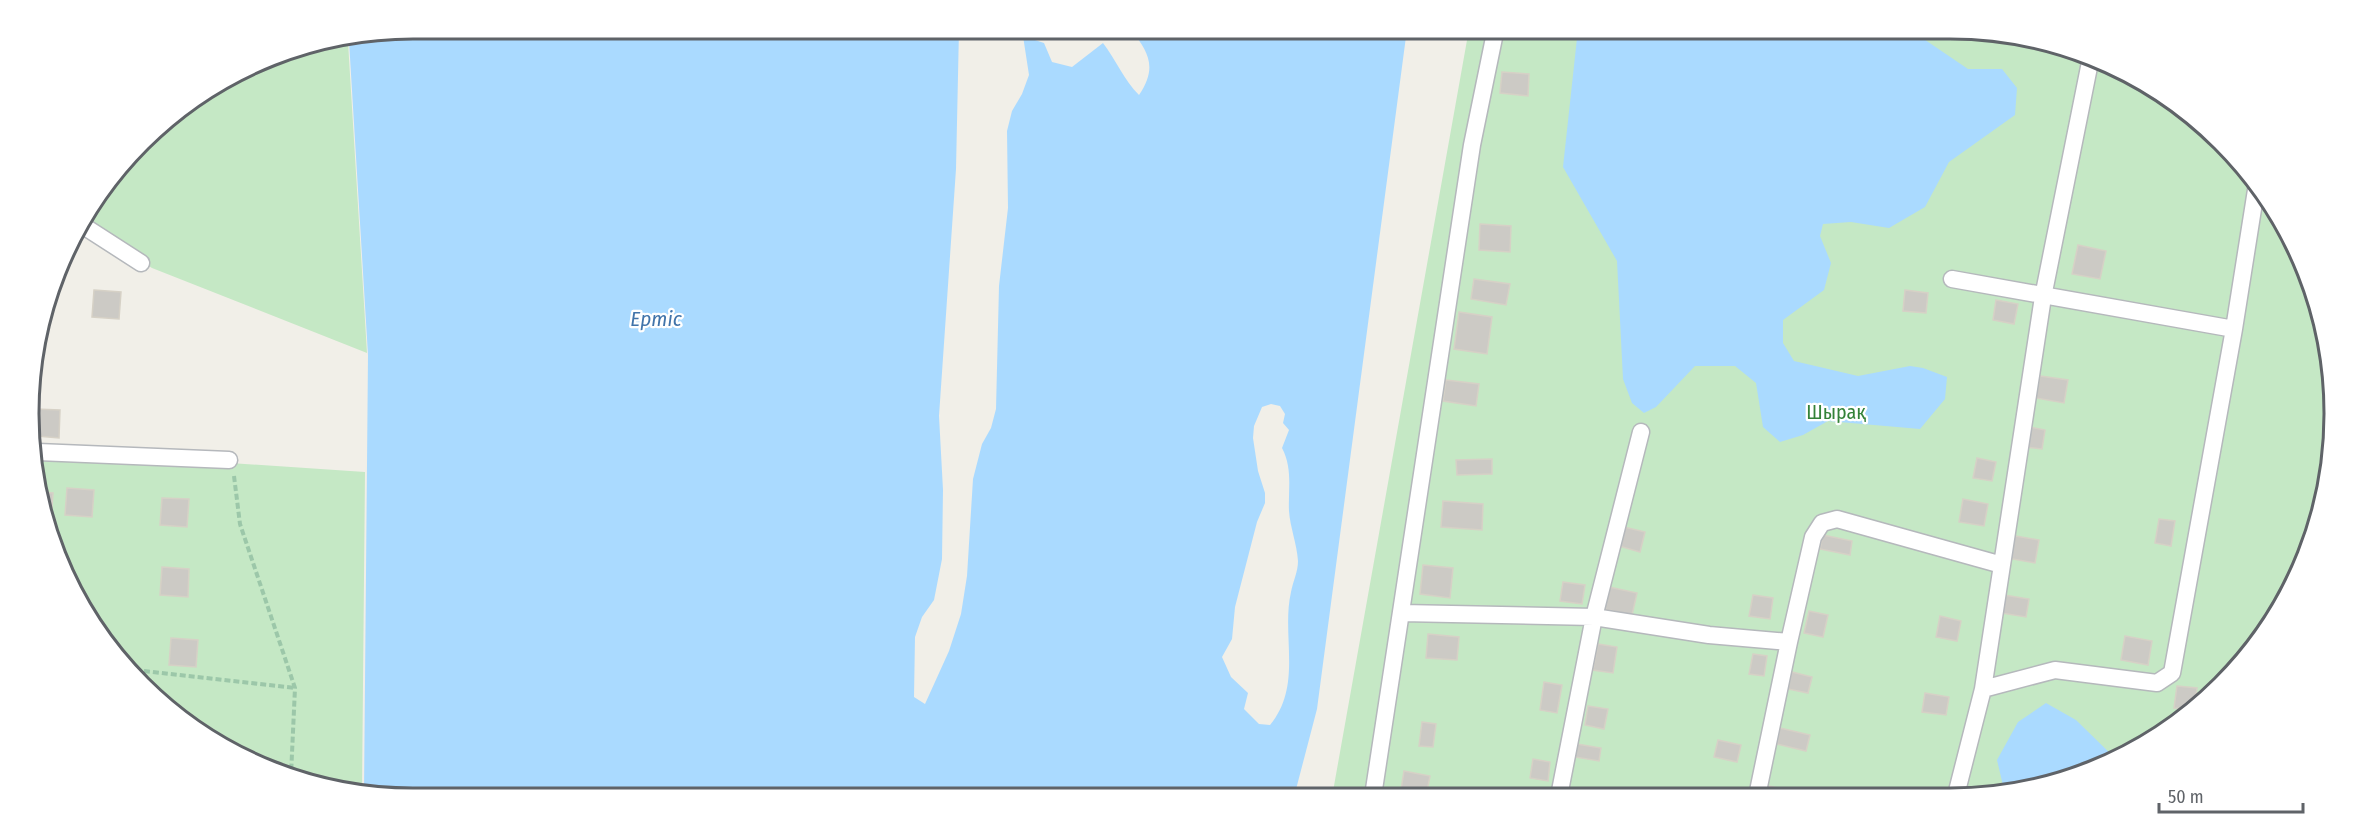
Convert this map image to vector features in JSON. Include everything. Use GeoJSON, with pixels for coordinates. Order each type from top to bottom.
{"type":"FeatureCollection","features":[{"type":"Feature","properties":{"kind":"street"},"geometry":{"type":"LineString","coordinates":[[1374,788],[1472,145],[1494,39]]}},
{"type":"Feature","properties":{"kind":"street"},"geometry":{"type":"LineString","coordinates":[[1958,788],[1983,689],[2043,297],[2089,66]]}},
{"type":"Feature","properties":{"kind":"street"},"geometry":{"type":"LineString","coordinates":[[1983,689],[2055,670],[2157,683],[2172,673],[2234,329],[2255,197]]}},
{"type":"Feature","properties":{"kind":"street"},"geometry":{"type":"LineString","coordinates":[[88,229],[141,262]]}},
{"type":"Feature","properties":{"kind":"street"},"geometry":{"type":"LineString","coordinates":[[1952,279],[2043,297],[2234,329]]}},
{"type":"Feature","properties":{"kind":"street"},"geometry":{"type":"LineString","coordinates":[[1561,788],[1594,617],[1641,432]]}},
{"type":"Feature","properties":{"kind":"street"},"geometry":{"type":"LineString","coordinates":[[41,452],[229,460]]}},
{"type":"Feature","properties":{"kind":"street"},"geometry":{"type":"LineString","coordinates":[[1759,788],[1813,537],[1822,523],[1837,519],[2002,565]]}},
{"type":"Feature","properties":{"kind":"street"},"geometry":{"type":"LineString","coordinates":[[1402,613],[1594,617],[1709,635],[1789,642]]}},
{"type":"Feature","properties":{"kind":"path"},"geometry":{"type":"LineString","coordinates":[[229,460],[236,482],[240,524],[295,688],[291,767]]}},
{"type":"Feature","properties":{"kind":"path"},"geometry":{"type":"LineString","coordinates":[[142,671],[295,688]]}},
{"type":"Feature","properties":{"kind":"green space","name":"Шырақ"},"geometry":{"type":"Polygon","coordinates":[[[1467,39],[1949,39],[2023,46],[2093,68],[2158,102],[2196,132],[2231,167],[2261,205],[2274,226],[2304,293],[2317,340],[2321,365],[2323,438],[2317,487],[2311,510],[2304,534],[2285,579],[2274,601],[2247,641],[2196,695],[2158,725],[2137,738],[2070,768],[2023,781],[1974,787],[1334,788],[1467,39]]]}},
{"type":"Feature","properties":{"kind":"green space"},"geometry":{"type":"Polygon","coordinates":[[[348,45],[367,353],[152,268],[89,226],[102,205],[132,167],[186,116],[226,89],[293,59],[348,45]]]}},
{"type":"Feature","properties":{"kind":"green space"},"geometry":{"type":"Polygon","coordinates":[[[41,450],[365,472],[362,785],[293,768],[248,749],[205,725],[149,678],[102,622],[78,579],[59,534],[52,510],[41,450]]]}},
{"type":"Feature","properties":{"kind":"water","name":"Ертіс"},"geometry":{"type":"Polygon","coordinates":[[[414,39],[959,39],[956,169],[939,416],[943,490],[942,559],[934,600],[922,617],[915,637],[914,697],[925,704],[949,651],[961,614],[967,576],[973,479],[982,444],[991,428],[996,409],[999,286],[1008,208],[1007,131],[1012,111],[1029,75],[1023,39],[1044,43],[1052,62],[1072,67],[1103,43],[1139,95],[1148,77],[1149,61],[1137,39],[1406,39],[1317,709],[1296,788],[414,788],[364,785],[368,355],[349,45],[414,39]],[[1271,404],[1262,407],[1254,426],[1253,438],[1258,471],[1265,493],[1265,503],[1257,522],[1235,607],[1232,639],[1222,657],[1231,677],[1248,693],[1244,709],[1259,724],[1270,725],[1280,710],[1289,677],[1289,609],[1298,561],[1289,511],[1289,471],[1282,448],[1289,430],[1283,423],[1285,414],[1280,406],[1271,404]]]}},
{"type":"Feature","properties":{"kind":"water"},"geometry":{"type":"Polygon","coordinates":[[[1577,39],[1924,39],[1968,69],[2002,69],[2017,88],[2015,115],[1949,162],[1925,207],[1889,228],[1851,222],[1823,224],[1820,236],[1831,263],[1824,290],[1783,320],[1783,343],[1794,361],[1858,376],[1910,366],[1947,377],[1945,399],[1920,429],[1828,421],[1803,435],[1780,442],[1763,427],[1756,383],[1735,366],[1695,366],[1656,407],[1644,413],[1632,403],[1623,379],[1617,261],[1563,167],[1577,39]]]}},
{"type":"Feature","properties":{"kind":"water"},"geometry":{"type":"Polygon","coordinates":[[[2046,703],[2076,720],[2109,752],[2070,768],[2003,784],[1997,760],[2018,722],[2046,703]]]}},
{"type":"Feature","properties":{"kind":"building"},"geometry":{"type":"Polygon","coordinates":[[[1502,72],[1529,74],[1528,96],[1500,93],[1502,72]]]}},
{"type":"Feature","properties":{"kind":"building"},"geometry":{"type":"Polygon","coordinates":[[[1480,224],[1511,226],[1510,252],[1479,250],[1480,224]]]}},
{"type":"Feature","properties":{"kind":"building"},"geometry":{"type":"Polygon","coordinates":[[[2078,245],[2106,251],[2100,279],[2072,274],[2078,245]]]}},
{"type":"Feature","properties":{"kind":"building"},"geometry":{"type":"Polygon","coordinates":[[[1474,279],[1510,284],[1506,305],[1471,299],[1474,279]]]}},
{"type":"Feature","properties":{"kind":"building"},"geometry":{"type":"Polygon","coordinates":[[[94,290],[121,292],[119,319],[92,317],[94,290]]]}},
{"type":"Feature","properties":{"kind":"building"},"geometry":{"type":"Polygon","coordinates":[[[1905,290],[1928,293],[1926,313],[1903,311],[1905,290]]]}},
{"type":"Feature","properties":{"kind":"building"},"geometry":{"type":"Polygon","coordinates":[[[1996,300],[2018,304],[2014,324],[1993,320],[1996,300]]]}},
{"type":"Feature","properties":{"kind":"building"},"geometry":{"type":"Polygon","coordinates":[[[1459,312],[1492,317],[1487,354],[1454,349],[1459,312]]]}},
{"type":"Feature","properties":{"kind":"building"},"geometry":{"type":"Polygon","coordinates":[[[2040,376],[2068,380],[2064,403],[2036,398],[2040,376]]]}},
{"type":"Feature","properties":{"kind":"building"},"geometry":{"type":"Polygon","coordinates":[[[1446,380],[1479,384],[1476,406],[1443,401],[1446,380]]]}},
{"type":"Feature","properties":{"kind":"building"},"geometry":{"type":"Polygon","coordinates":[[[39,409],[60,410],[59,438],[40,436],[39,409]]]}},
{"type":"Feature","properties":{"kind":"building"},"geometry":{"type":"Polygon","coordinates":[[[2029,427],[2045,430],[2042,449],[2025,447],[2029,427]]]}},
{"type":"Feature","properties":{"kind":"building"},"geometry":{"type":"Polygon","coordinates":[[[1977,458],[1996,462],[1992,481],[1973,478],[1977,458]]]}},
{"type":"Feature","properties":{"kind":"building"},"geometry":{"type":"Polygon","coordinates":[[[1492,459],[1492,474],[1457,475],[1456,460],[1492,459]]]}},
{"type":"Feature","properties":{"kind":"building"},"geometry":{"type":"Polygon","coordinates":[[[67,488],[94,490],[92,517],[65,515],[67,488]]]}},
{"type":"Feature","properties":{"kind":"building"},"geometry":{"type":"Polygon","coordinates":[[[47,493],[53,493],[52,509],[47,493]]]}},
{"type":"Feature","properties":{"kind":"building"},"geometry":{"type":"Polygon","coordinates":[[[162,498],[189,499],[187,527],[160,525],[162,498]]]}},
{"type":"Feature","properties":{"kind":"building"},"geometry":{"type":"Polygon","coordinates":[[[1963,499],[1988,504],[1984,526],[1959,522],[1963,499]]]}},
{"type":"Feature","properties":{"kind":"building"},"geometry":{"type":"Polygon","coordinates":[[[1443,501],[1483,504],[1482,530],[1441,527],[1443,501]]]}},
{"type":"Feature","properties":{"kind":"building"},"geometry":{"type":"Polygon","coordinates":[[[2159,519],[2175,521],[2171,546],[2155,543],[2159,519]]]}},
{"type":"Feature","properties":{"kind":"building"},"geometry":{"type":"Polygon","coordinates":[[[1624,527],[1645,532],[1640,552],[1619,546],[1624,527]]]}},
{"type":"Feature","properties":{"kind":"building"},"geometry":{"type":"Polygon","coordinates":[[[1823,535],[1852,541],[1850,555],[1820,549],[1823,535]]]}},
{"type":"Feature","properties":{"kind":"building"},"geometry":{"type":"Polygon","coordinates":[[[2010,535],[2039,540],[2035,563],[2007,558],[2010,535]]]}},
{"type":"Feature","properties":{"kind":"building"},"geometry":{"type":"Polygon","coordinates":[[[1423,565],[1453,568],[1450,598],[1420,594],[1423,565]]]}},
{"type":"Feature","properties":{"kind":"building"},"geometry":{"type":"Polygon","coordinates":[[[162,567],[189,569],[188,597],[160,595],[162,567]]]}},
{"type":"Feature","properties":{"kind":"building"},"geometry":{"type":"Polygon","coordinates":[[[1563,582],[1585,585],[1582,604],[1560,601],[1563,582]]]}},
{"type":"Feature","properties":{"kind":"building"},"geometry":{"type":"Polygon","coordinates":[[[1609,587],[1637,593],[1632,615],[1604,609],[1609,587]]]}},
{"type":"Feature","properties":{"kind":"building"},"geometry":{"type":"Polygon","coordinates":[[[1753,595],[1773,598],[1770,619],[1749,616],[1753,595]]]}},
{"type":"Feature","properties":{"kind":"building"},"geometry":{"type":"Polygon","coordinates":[[[2004,595],[2029,599],[2026,617],[2001,613],[2004,595]]]}},
{"type":"Feature","properties":{"kind":"building"},"geometry":{"type":"Polygon","coordinates":[[[1809,611],[1828,615],[1823,637],[1804,633],[1809,611]]]}},
{"type":"Feature","properties":{"kind":"building"},"geometry":{"type":"Polygon","coordinates":[[[1940,616],[1961,621],[1957,641],[1936,637],[1940,616]]]}},
{"type":"Feature","properties":{"kind":"building"},"geometry":{"type":"Polygon","coordinates":[[[1428,634],[1459,637],[1457,660],[1426,658],[1428,634]]]}},
{"type":"Feature","properties":{"kind":"building"},"geometry":{"type":"Polygon","coordinates":[[[2125,636],[2152,641],[2148,665],[2121,660],[2125,636]]]}},
{"type":"Feature","properties":{"kind":"building"},"geometry":{"type":"Polygon","coordinates":[[[171,638],[198,640],[196,667],[169,665],[171,638]]]}},
{"type":"Feature","properties":{"kind":"building"},"geometry":{"type":"Polygon","coordinates":[[[1598,644],[1617,647],[1613,673],[1593,670],[1598,644]]]}},
{"type":"Feature","properties":{"kind":"building"},"geometry":{"type":"Polygon","coordinates":[[[1753,654],[1767,656],[1764,676],[1749,674],[1753,654]]]}},
{"type":"Feature","properties":{"kind":"building"},"geometry":{"type":"Polygon","coordinates":[[[1792,672],[1812,677],[1808,693],[1788,689],[1792,672]]]}},
{"type":"Feature","properties":{"kind":"building"},"geometry":{"type":"Polygon","coordinates":[[[1544,682],[1562,685],[1557,713],[1540,710],[1544,682]]]}},
{"type":"Feature","properties":{"kind":"building"},"geometry":{"type":"Polygon","coordinates":[[[2177,686],[2197,688],[2196,695],[2180,708],[2174,708],[2177,686]]]}},
{"type":"Feature","properties":{"kind":"building"},"geometry":{"type":"Polygon","coordinates":[[[1925,693],[1949,697],[1946,715],[1922,712],[1925,693]]]}},
{"type":"Feature","properties":{"kind":"building"},"geometry":{"type":"Polygon","coordinates":[[[1588,706],[1608,709],[1604,729],[1585,725],[1588,706]]]}},
{"type":"Feature","properties":{"kind":"building"},"geometry":{"type":"Polygon","coordinates":[[[1422,722],[1436,724],[1433,747],[1419,746],[1422,722]]]}},
{"type":"Feature","properties":{"kind":"building"},"geometry":{"type":"Polygon","coordinates":[[[1780,728],[1810,735],[1806,751],[1777,744],[1780,728]]]}},
{"type":"Feature","properties":{"kind":"building"},"geometry":{"type":"Polygon","coordinates":[[[1718,740],[1741,745],[1737,762],[1714,757],[1718,740]]]}},
{"type":"Feature","properties":{"kind":"building"},"geometry":{"type":"Polygon","coordinates":[[[1577,744],[1601,748],[1599,761],[1575,757],[1577,744]]]}},
{"type":"Feature","properties":{"kind":"building"},"geometry":{"type":"Polygon","coordinates":[[[1533,759],[1550,762],[1548,781],[1530,778],[1533,759]]]}},
{"type":"Feature","properties":{"kind":"building"},"geometry":{"type":"Polygon","coordinates":[[[1404,771],[1430,776],[1428,788],[1401,788],[1404,771]]]}}]}
